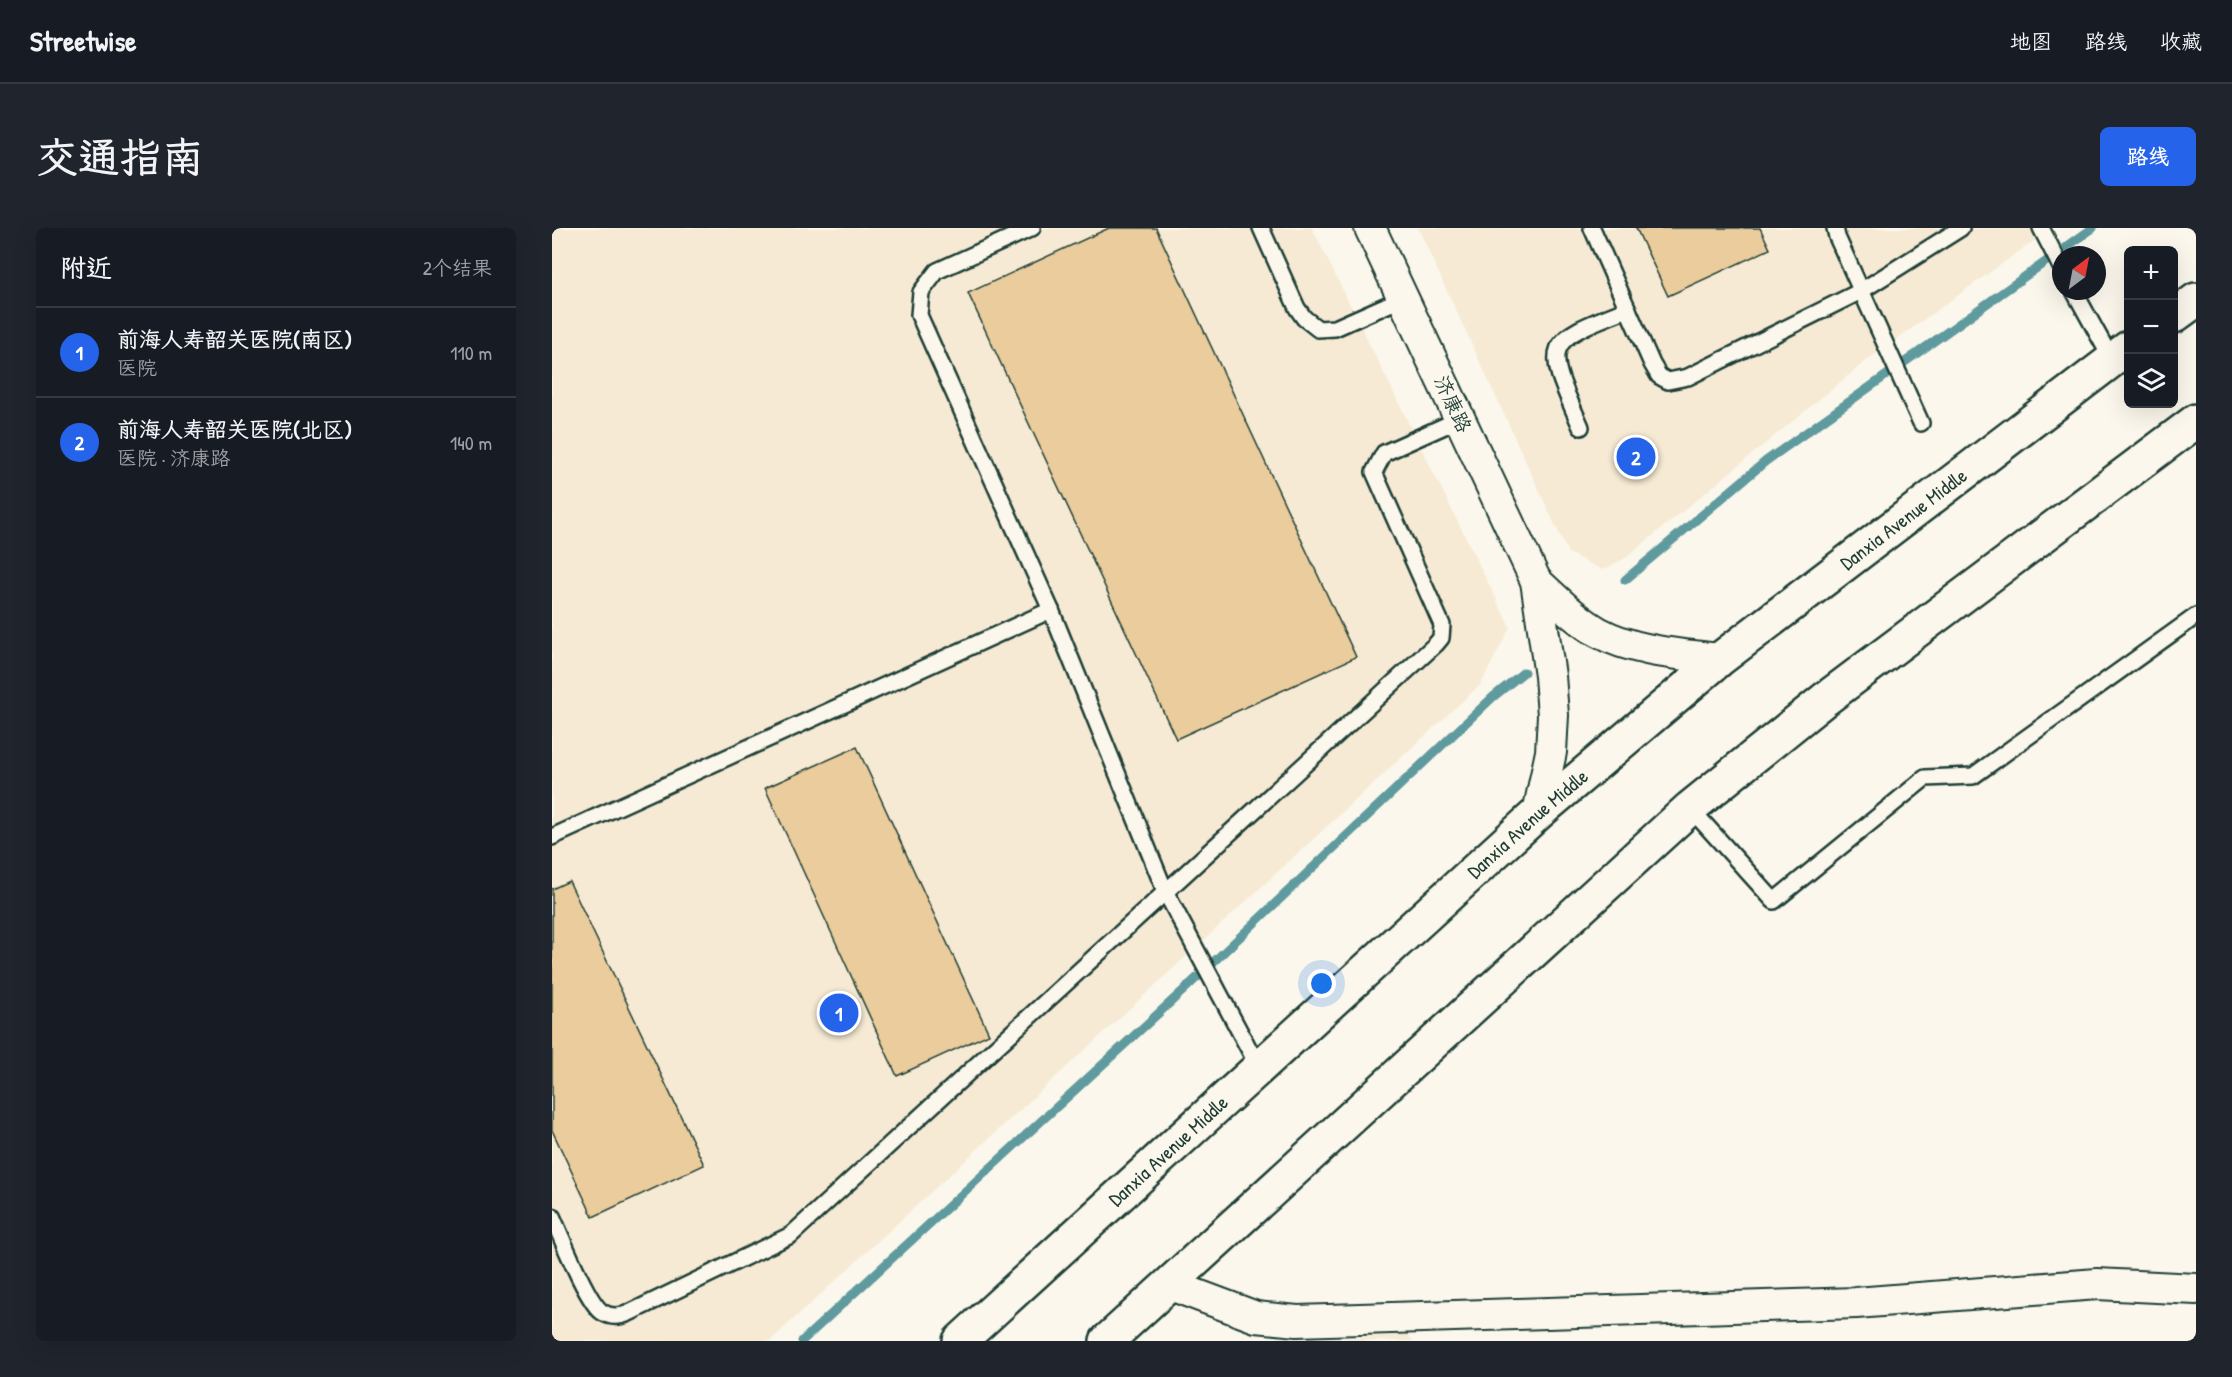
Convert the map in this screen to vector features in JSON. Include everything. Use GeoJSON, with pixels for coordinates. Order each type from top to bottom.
{"type":"FeatureCollection","features":[{"type":"Feature","properties":{"kind":"main road"},"geometry":{"type":"LineString","coordinates":[[2178,313],[2196,300]]}},
{"type":"Feature","properties":{"kind":"main road","name":"Danxia Avenue Middle"},"geometry":{"type":"LineString","coordinates":[[960,1341],[1538,813],[1720,659],[2120,354]]}},
{"type":"Feature","properties":{"kind":"main road"},"geometry":{"type":"LineString","coordinates":[[1107,1341],[1690,808],[1824,700],[2196,421]]}},
{"type":"Feature","properties":{"kind":"street","name":"济康路"},"geometry":{"type":"LineString","coordinates":[[1370,228],[1536,581],[1550,676],[1553,715],[1551,752],[1538,813]]}},
{"type":"Feature","properties":{"kind":"street","name":"济康路"},"geometry":{"type":"LineString","coordinates":[[1536,581],[1566,608],[1597,631],[1626,643],[1660,652],[1720,659]]}},
{"type":"Feature","properties":{"kind":"street"},"geometry":{"type":"LineString","coordinates":[[1168,1284],[1295,1331],[1856,1303],[2097,1284],[2196,1289]]}},
{"type":"Feature","properties":{"kind":"lane"},"geometry":{"type":"LineString","coordinates":[[1032,228],[937,271],[925,285],[919,307],[923,324],[1051,610],[1165,891],[1259,1068]]}},
{"type":"Feature","properties":{"kind":"lane"},"geometry":{"type":"LineString","coordinates":[[1261,228],[1297,308],[1304,318],[1318,329],[1335,328],[1403,298]]}},
{"type":"Feature","properties":{"kind":"lane"},"geometry":{"type":"LineString","coordinates":[[1592,228],[1652,364],[1659,376],[1668,381],[1688,377],[1861,291],[1961,228]]}},
{"type":"Feature","properties":{"kind":"lane"},"geometry":{"type":"LineString","coordinates":[[1836,228],[1837,237],[1921,423]]}},
{"type":"Feature","properties":{"kind":"lane"},"geometry":{"type":"LineString","coordinates":[[2041,228],[2052,249]]}},
{"type":"Feature","properties":{"kind":"lane"},"geometry":{"type":"LineString","coordinates":[[2081,300],[2120,354]]}},
{"type":"Feature","properties":{"kind":"lane"},"geometry":{"type":"LineString","coordinates":[[1581,427],[1557,371],[1555,356],[1561,343],[1570,333],[1628,309]]}},
{"type":"Feature","properties":{"kind":"lane"},"geometry":{"type":"LineString","coordinates":[[552,1216],[592,1300],[604,1314],[611,1316],[629,1313],[791,1235],[1441,638],[1442,625],[1374,472],[1384,453],[1460,419]]}},
{"type":"Feature","properties":{"kind":"lane"},"geometry":{"type":"LineString","coordinates":[[552,837],[1051,610]]}},
{"type":"Feature","properties":{"kind":"lane"},"geometry":{"type":"LineString","coordinates":[[1690,808],[1774,901],[1926,778],[1973,776],[2196,616]]}},
{"type":"Feature","properties":{"kind":"shaded area"},"geometry":{"type":"Polygon","coordinates":[[[552,228],[1312,228],[1510,627],[1481,684],[770,1341],[552,1341],[552,228]]]}},
{"type":"Feature","properties":{"kind":"shaded area"},"geometry":{"type":"Polygon","coordinates":[[[1418,228],[2052,228],[1866,361],[1627,557],[1603,570],[1568,553],[1418,228]]]}},
{"type":"Feature","properties":{"kind":"shaded area"},"geometry":{"type":"Polygon","coordinates":[[[1407,1334],[1413,1341],[1320,1341],[1407,1334]]]}},
{"type":"Feature","properties":{"kind":"building"},"geometry":{"type":"Polygon","coordinates":[[[1109,228],[1156,228],[1356,657],[1176,739],[968,293],[1109,228]]]}},
{"type":"Feature","properties":{"kind":"building"},"geometry":{"type":"Polygon","coordinates":[[[1636,228],[1760,228],[1770,249],[1668,296],[1636,228]]]}},
{"type":"Feature","properties":{"kind":"building"},"geometry":{"type":"Polygon","coordinates":[[[857,747],[989,1034],[897,1076],[765,788],[857,747]]]}},
{"type":"Feature","properties":{"kind":"building"},"geometry":{"type":"Polygon","coordinates":[[[569,881],[704,1165],[593,1217],[552,1130],[552,889],[569,881]]]}},
{"type":"Feature","properties":{"kind":"waterway"},"geometry":{"type":"LineString","coordinates":[[1625,580],[1766,461],[2093,228]]}},
{"type":"Feature","properties":{"kind":"waterway"},"geometry":{"type":"LineString","coordinates":[[802,1341],[1186,988],[1493,697],[1524,672]]}},
{"type":"Feature","properties":{"kind":"place","name":"前海人寿韶关医院(北区)"},"geometry":{"type":"Point","coordinates":[1636,457]}},
{"type":"Feature","properties":{"kind":"place","name":"前海人寿韶关医院(南区)"},"geometry":{"type":"Point","coordinates":[839,1013]}}]}
